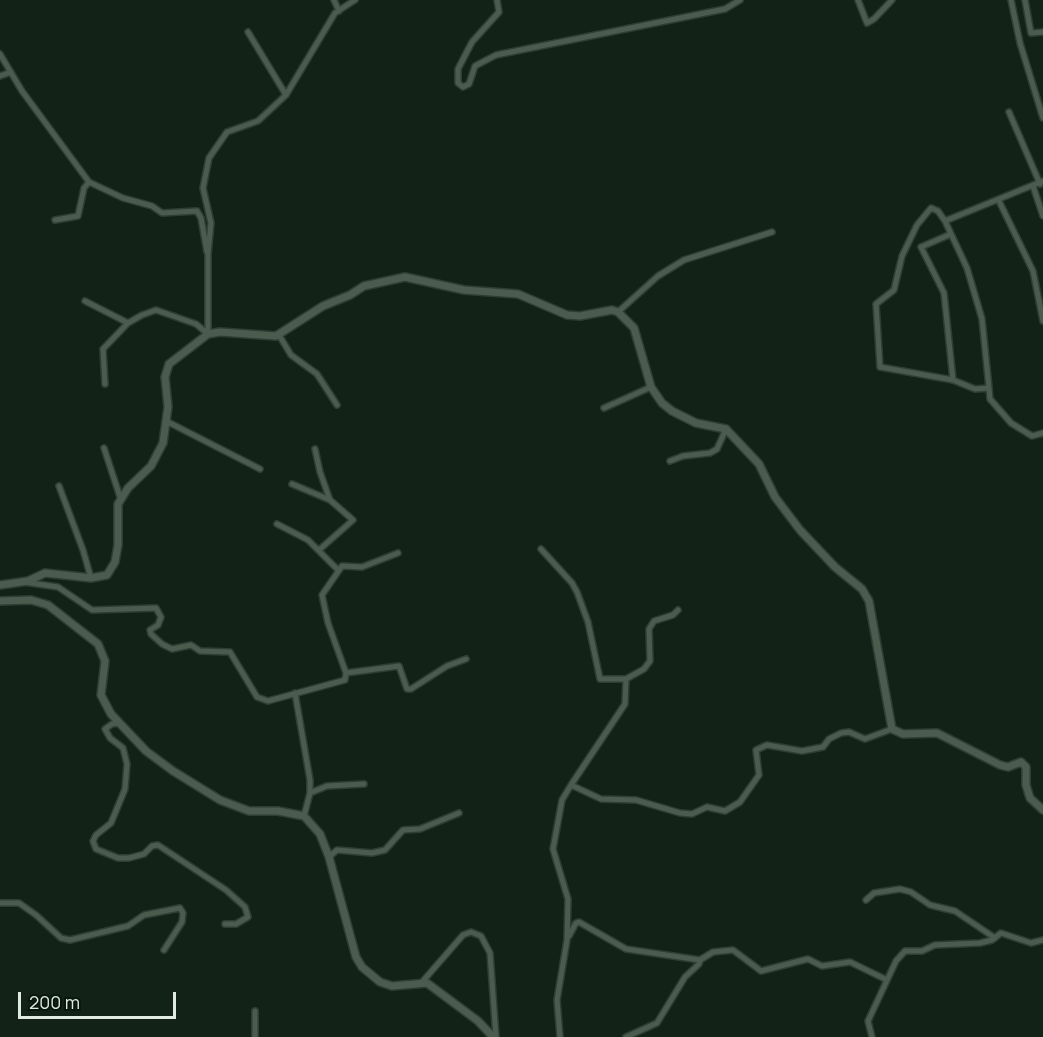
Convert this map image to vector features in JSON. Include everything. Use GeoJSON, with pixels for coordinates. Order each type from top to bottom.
{"type":"FeatureCollection","features":[{"type":"Feature","properties":{"kind":"street"},"geometry":{"type":"LineString","coordinates":[[334,0],[339,11]]}},
{"type":"Feature","properties":{"kind":"street"},"geometry":{"type":"LineString","coordinates":[[208,334],[208,254],[211,223],[203,188],[209,158],[228,132],[258,121],[286,95],[339,11],[354,0]]}},
{"type":"Feature","properties":{"kind":"street"},"geometry":{"type":"LineString","coordinates":[[497,0],[499,12],[472,42],[458,69],[458,83],[463,87],[469,84],[475,66],[496,55],[725,9],[740,0]]}},
{"type":"Feature","properties":{"kind":"street"},"geometry":{"type":"LineString","coordinates":[[858,0],[867,22],[874,19],[892,0]]}},
{"type":"Feature","properties":{"kind":"street"},"geometry":{"type":"LineString","coordinates":[[1011,0],[1020,43],[1043,118]]}},
{"type":"Feature","properties":{"kind":"street"},"geometry":{"type":"LineString","coordinates":[[1025,0],[1031,33],[1043,32]]}},
{"type":"Feature","properties":{"kind":"street"},"geometry":{"type":"LineString","coordinates":[[248,32],[286,95]]}},
{"type":"Feature","properties":{"kind":"street"},"geometry":{"type":"LineString","coordinates":[[0,54],[47,127],[64,146],[88,182],[123,198],[152,206],[162,213],[197,211],[201,218],[203,244],[208,254]]}},
{"type":"Feature","properties":{"kind":"street"},"geometry":{"type":"LineString","coordinates":[[0,76],[11,72]]}},
{"type":"Feature","properties":{"kind":"street"},"geometry":{"type":"LineString","coordinates":[[945,221],[1041,182],[1009,112]]}},
{"type":"Feature","properties":{"kind":"street"},"geometry":{"type":"LineString","coordinates":[[55,220],[78,216],[84,188],[88,182]]}},
{"type":"Feature","properties":{"kind":"street"},"geometry":{"type":"LineString","coordinates":[[1033,186],[1043,216]]}},
{"type":"Feature","properties":{"kind":"street"},"geometry":{"type":"LineString","coordinates":[[999,201],[1033,270],[1043,321]]}},
{"type":"Feature","properties":{"kind":"street"},"geometry":{"type":"LineString","coordinates":[[989,388],[964,386],[953,380],[880,367],[876,304],[894,290],[902,256],[917,225],[931,208],[938,211],[945,221],[967,268],[982,319],[989,388],[990,399],[1011,423],[1032,436],[1043,433]]}},
{"type":"Feature","properties":{"kind":"street"},"geometry":{"type":"LineString","coordinates":[[0,585],[22,582],[45,573],[91,578],[107,575],[115,562],[118,545],[118,504],[128,489],[151,466],[163,443],[168,407],[165,377],[169,364],[208,334],[279,335],[323,306],[350,295],[363,286],[405,277],[464,290],[518,294],[567,315],[618,312],[658,276],[684,260],[772,232]]}},
{"type":"Feature","properties":{"kind":"street"},"geometry":{"type":"LineString","coordinates":[[951,234],[921,247],[944,293],[953,380]]}},
{"type":"Feature","properties":{"kind":"street"},"geometry":{"type":"LineString","coordinates":[[85,301],[128,323]]}},
{"type":"Feature","properties":{"kind":"street"},"geometry":{"type":"LineString","coordinates":[[105,384],[103,349],[128,323],[156,310],[196,324],[208,334]]}},
{"type":"Feature","properties":{"kind":"street"},"geometry":{"type":"LineString","coordinates":[[618,312],[634,328],[651,387],[662,403],[672,411],[696,423],[726,429],[759,464],[775,498],[800,530],[835,567],[862,589],[869,601],[892,729]]}},
{"type":"Feature","properties":{"kind":"street"},"geometry":{"type":"LineString","coordinates":[[279,335],[291,355],[317,374],[337,405]]}},
{"type":"Feature","properties":{"kind":"street"},"geometry":{"type":"LineString","coordinates":[[604,408],[651,387]]}},
{"type":"Feature","properties":{"kind":"street"},"geometry":{"type":"LineString","coordinates":[[166,421],[260,469]]}},
{"type":"Feature","properties":{"kind":"street"},"geometry":{"type":"LineString","coordinates":[[670,461],[683,456],[711,453],[717,449],[726,429]]}},
{"type":"Feature","properties":{"kind":"street"},"geometry":{"type":"LineString","coordinates":[[104,448],[121,500]]}},
{"type":"Feature","properties":{"kind":"street"},"geometry":{"type":"LineString","coordinates":[[315,449],[330,500]]}},
{"type":"Feature","properties":{"kind":"street"},"geometry":{"type":"LineString","coordinates":[[292,484],[330,500],[352,522],[319,550]]}},
{"type":"Feature","properties":{"kind":"street"},"geometry":{"type":"LineString","coordinates":[[59,486],[91,578]]}},
{"type":"Feature","properties":{"kind":"street"},"geometry":{"type":"LineString","coordinates":[[277,524],[308,540],[338,570]]}},
{"type":"Feature","properties":{"kind":"street"},"geometry":{"type":"LineString","coordinates":[[541,549],[572,583],[577,592],[588,622],[600,680],[626,680],[644,669],[650,661],[649,630],[654,621],[673,615],[678,610]]}},
{"type":"Feature","properties":{"kind":"street"},"geometry":{"type":"LineString","coordinates":[[22,582],[58,588],[92,610],[156,608],[161,617],[158,625],[150,630],[151,634],[162,644],[172,649],[191,645],[200,651],[230,652],[235,656],[245,680],[261,699],[268,701],[345,680],[346,673],[328,623],[322,595],[342,566],[362,567],[398,553]]}},
{"type":"Feature","properties":{"kind":"street"},"geometry":{"type":"LineString","coordinates":[[0,601],[31,600],[48,605],[98,644],[105,661],[101,695],[119,723],[146,751],[220,800],[249,811],[278,811],[304,816],[320,834],[329,857],[356,957],[362,967],[380,982],[392,986],[423,981],[463,935],[471,932],[481,936],[490,953],[494,1037]]}},
{"type":"Feature","properties":{"kind":"street"},"geometry":{"type":"LineString","coordinates":[[346,673],[399,666],[407,689],[411,689],[447,666],[466,659]]}},
{"type":"Feature","properties":{"kind":"street"},"geometry":{"type":"LineString","coordinates":[[560,1037],[557,1000],[567,940],[568,899],[553,849],[562,800],[625,704],[626,680]]}},
{"type":"Feature","properties":{"kind":"street"},"geometry":{"type":"LineString","coordinates":[[295,693],[310,793],[304,816]]}},
{"type":"Feature","properties":{"kind":"street"},"geometry":{"type":"LineString","coordinates":[[119,723],[112,724],[105,729],[110,738],[123,748],[127,764],[124,789],[111,823],[93,841],[96,849],[118,858],[129,858],[144,854],[152,846],[158,845],[226,890],[245,907],[248,917],[236,924],[225,924]]}},
{"type":"Feature","properties":{"kind":"street"},"geometry":{"type":"LineString","coordinates":[[571,785],[601,798],[636,800],[680,813],[692,814],[707,807],[725,811],[740,802],[759,775],[756,750],[767,745],[802,751],[823,747],[830,739],[841,733],[849,732],[865,739],[892,729],[903,734],[938,733],[1000,765],[1008,767],[1021,762],[1026,767],[1026,785],[1030,798],[1043,810]]}},
{"type":"Feature","properties":{"kind":"street"},"geometry":{"type":"LineString","coordinates":[[310,793],[327,786],[364,784]]}},
{"type":"Feature","properties":{"kind":"street"},"geometry":{"type":"LineString","coordinates":[[329,857],[337,850],[372,853],[385,850],[402,830],[420,829],[459,813]]}},
{"type":"Feature","properties":{"kind":"street"},"geometry":{"type":"LineString","coordinates":[[866,900],[874,893],[900,889],[911,892],[930,905],[955,910],[995,938]]}},
{"type":"Feature","properties":{"kind":"street"},"geometry":{"type":"LineString","coordinates":[[0,903],[19,903],[61,938],[70,940],[128,926],[144,915],[180,908],[183,913],[182,922],[164,950]]}},
{"type":"Feature","properties":{"kind":"street"},"geometry":{"type":"LineString","coordinates":[[567,940],[576,923],[579,922],[626,949],[700,960]]}},
{"type":"Feature","properties":{"kind":"street"},"geometry":{"type":"LineString","coordinates":[[872,1037],[868,1021],[896,961],[905,951],[922,951],[935,945],[980,943],[995,938],[1001,933],[1031,943],[1043,940]]}},
{"type":"Feature","properties":{"kind":"street"},"geometry":{"type":"LineString","coordinates":[[626,1037],[657,1023],[685,977],[699,964],[700,960],[713,952],[733,950],[761,971],[808,959],[822,966],[850,962],[888,980]]}},
{"type":"Feature","properties":{"kind":"street"},"geometry":{"type":"LineString","coordinates":[[423,981],[478,1021],[494,1037]]}},
{"type":"Feature","properties":{"kind":"street"},"geometry":{"type":"LineString","coordinates":[[255,1011],[255,1037]]}}]}
